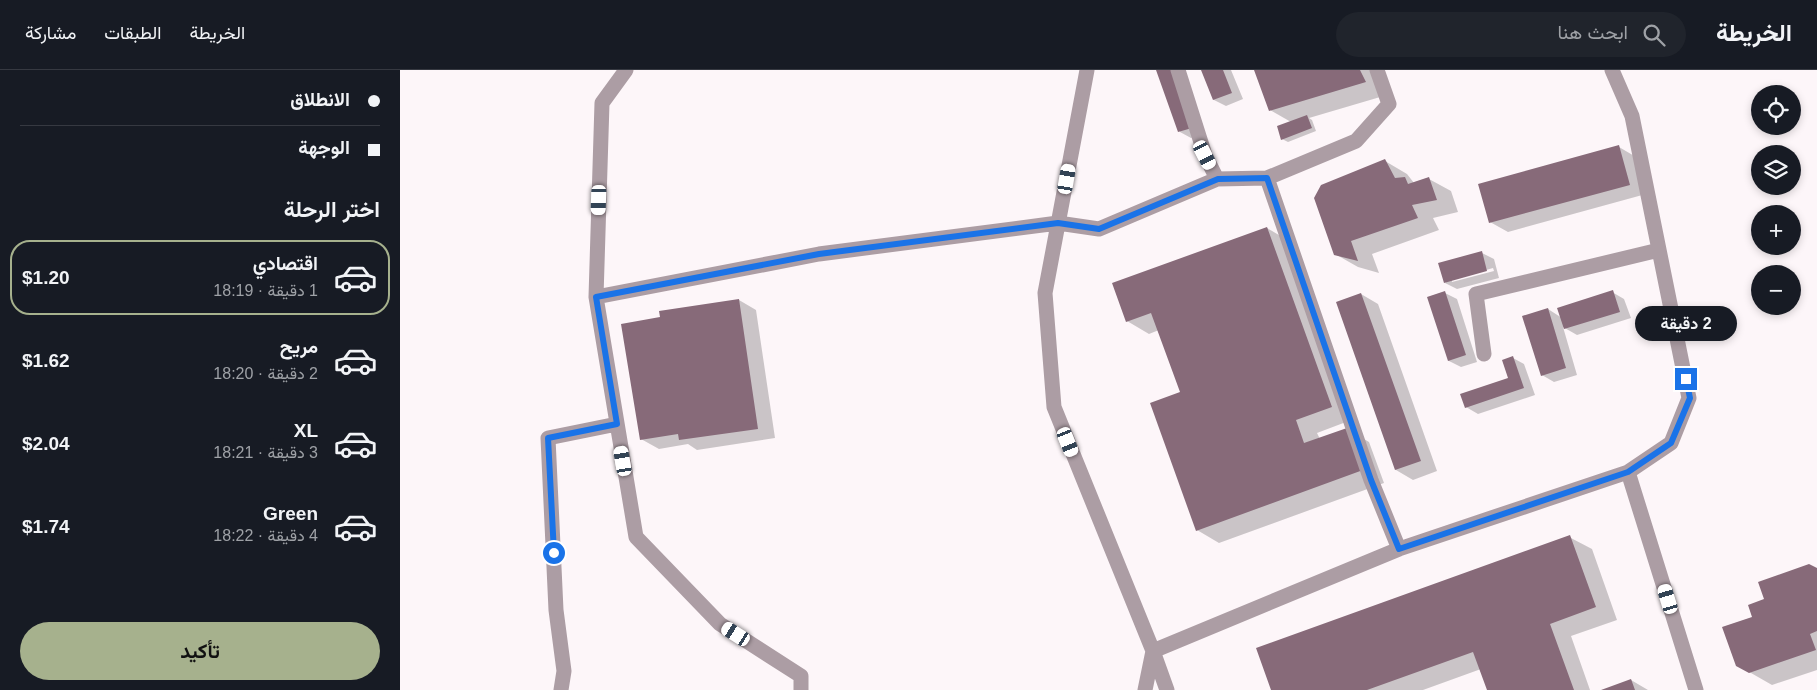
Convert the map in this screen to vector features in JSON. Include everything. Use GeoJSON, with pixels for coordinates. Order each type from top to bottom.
{"type":"FeatureCollection","features":[{"type":"Feature","properties":{"kind":"lane"},"geometry":{"type":"LineString","coordinates":[[626,70],[602,103],[596,297],[636,536],[720,624],[800,676],[801,690]]}},
{"type":"Feature","properties":{"kind":"lane"},"geometry":{"type":"LineString","coordinates":[[1088,70],[1045,293],[1054,407],[1167,690]]}},
{"type":"Feature","properties":{"kind":"lane"},"geometry":{"type":"LineString","coordinates":[[1178,70],[1205,155],[1218,179]]}},
{"type":"Feature","properties":{"kind":"lane"},"geometry":{"type":"LineString","coordinates":[[596,297],[819,254],[1058,223],[1099,229],[1218,179],[1267,178],[1356,141],[1389,104],[1377,70]]}},
{"type":"Feature","properties":{"kind":"lane"},"geometry":{"type":"LineString","coordinates":[[1153,651],[1399,549],[1628,472],[1671,443],[1690,398],[1632,116],[1612,70]]}},
{"type":"Feature","properties":{"kind":"lane"},"geometry":{"type":"LineString","coordinates":[[1267,178],[1371,480],[1399,549]]}},
{"type":"Feature","properties":{"kind":"lane"},"geometry":{"type":"LineString","coordinates":[[1484,354],[1476,294],[1659,250]]}},
{"type":"Feature","properties":{"kind":"lane"},"geometry":{"type":"LineString","coordinates":[[561,690],[564,671],[556,610],[548,438],[617,424]]}},
{"type":"Feature","properties":{"kind":"lane"},"geometry":{"type":"LineString","coordinates":[[1628,472],[1696,690]]}},
{"type":"Feature","properties":{"kind":"lane"},"geometry":{"type":"LineString","coordinates":[[1145,690],[1153,651]]}},
{"type":"Feature","properties":{"kind":"building"},"geometry":{"type":"Polygon","coordinates":[[[1156,70],[1171,70],[1192,128],[1178,132],[1156,70]]]}},
{"type":"Feature","properties":{"kind":"building"},"geometry":{"type":"Polygon","coordinates":[[[1201,70],[1223,70],[1232,93],[1213,100],[1201,70]]]}},
{"type":"Feature","properties":{"kind":"building"},"geometry":{"type":"Polygon","coordinates":[[[1254,70],[1360,70],[1366,82],[1269,111],[1254,70]]]}},
{"type":"Feature","properties":{"kind":"building"},"geometry":{"type":"Polygon","coordinates":[[[1307,115],[1312,128],[1281,140],[1277,126],[1307,115]]]}},
{"type":"Feature","properties":{"kind":"building"},"geometry":{"type":"Polygon","coordinates":[[[1619,145],[1630,185],[1489,223],[1478,184],[1619,145]]]}},
{"type":"Feature","properties":{"kind":"building"},"geometry":{"type":"Polygon","coordinates":[[[1385,159],[1395,178],[1405,177],[1408,184],[1429,177],[1437,200],[1412,205],[1418,218],[1351,241],[1358,261],[1334,255],[1314,198],[1321,185],[1385,159]]]}},
{"type":"Feature","properties":{"kind":"building"},"geometry":{"type":"Polygon","coordinates":[[[1267,227],[1332,407],[1296,420],[1304,443],[1347,428],[1363,470],[1196,531],[1150,403],[1180,392],[1151,313],[1126,322],[1112,283],[1267,227]]]}},
{"type":"Feature","properties":{"kind":"building"},"geometry":{"type":"Polygon","coordinates":[[[1482,251],[1487,271],[1444,283],[1438,263],[1482,251]]]}},
{"type":"Feature","properties":{"kind":"building"},"geometry":{"type":"Polygon","coordinates":[[[1613,290],[1620,312],[1564,329],[1557,308],[1613,290]]]}},
{"type":"Feature","properties":{"kind":"building"},"geometry":{"type":"Polygon","coordinates":[[[1445,291],[1466,355],[1448,361],[1427,297],[1445,291]]]}},
{"type":"Feature","properties":{"kind":"building"},"geometry":{"type":"Polygon","coordinates":[[[1361,293],[1421,461],[1395,470],[1336,302],[1361,293]]]}},
{"type":"Feature","properties":{"kind":"building"},"geometry":{"type":"Polygon","coordinates":[[[739,299],[758,429],[679,440],[678,434],[640,440],[621,324],[660,317],[659,311],[739,299]]]}},
{"type":"Feature","properties":{"kind":"building"},"geometry":{"type":"Polygon","coordinates":[[[1548,308],[1566,368],[1541,376],[1522,316],[1548,308]]]}},
{"type":"Feature","properties":{"kind":"building"},"geometry":{"type":"Polygon","coordinates":[[[1513,356],[1524,388],[1465,408],[1460,394],[1508,378],[1502,360],[1513,356]]]}},
{"type":"Feature","properties":{"kind":"building"},"geometry":{"type":"Polygon","coordinates":[[[1570,535],[1596,607],[1550,624],[1574,690],[1487,690],[1473,652],[1367,690],[1271,690],[1256,648],[1570,535]]]}},
{"type":"Feature","properties":{"kind":"building"},"geometry":{"type":"Polygon","coordinates":[[[1809,564],[1817,568],[1817,631],[1810,634],[1816,650],[1749,673],[1736,666],[1722,627],[1752,617],[1748,605],[1764,599],[1758,582],[1809,564]]]}},
{"type":"Feature","properties":{"kind":"building"},"geometry":{"type":"Polygon","coordinates":[[[1631,679],[1635,690],[1601,690],[1631,679]]]}},
{"type":"Feature","properties":{"kind":"route"},"geometry":{"type":"LineString","coordinates":[[554,553],[548,438],[617,424],[596,297],[819,254],[1058,223],[1099,229],[1218,179],[1267,178],[1371,480],[1399,549],[1628,472],[1671,443],[1690,398],[1686,379]]}}]}
